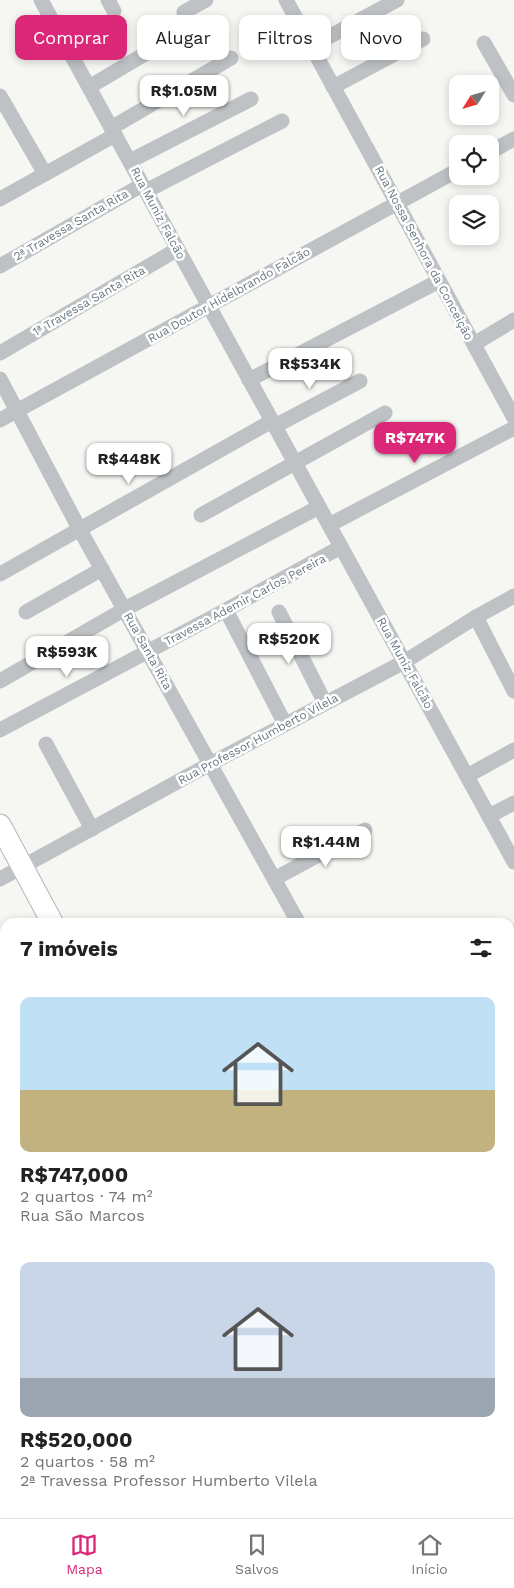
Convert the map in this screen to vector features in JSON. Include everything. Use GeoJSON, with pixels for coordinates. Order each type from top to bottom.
{"type":"FeatureCollection","features":[{"type":"Feature","properties":{"kind":"street","name":"Rua Muniz Falcão"},"geometry":{"type":"LineString","coordinates":[[41,0],[514,862]]}},
{"type":"Feature","properties":{"kind":"street"},"geometry":{"type":"LineString","coordinates":[[184,12],[206,0]]}},
{"type":"Feature","properties":{"kind":"street","name":"Rua Nossa Senhora da Conceição"},"geometry":{"type":"LineString","coordinates":[[286,0],[294,15]]}},
{"type":"Feature","properties":{"kind":"street"},"geometry":{"type":"LineString","coordinates":[[331,36],[398,0]]}},
{"type":"Feature","properties":{"kind":"street"},"geometry":{"type":"LineString","coordinates":[[333,88],[423,39]]}},
{"type":"Feature","properties":{"kind":"street"},"geometry":{"type":"LineString","coordinates":[[484,43],[514,95]]}},
{"type":"Feature","properties":{"kind":"street"},"geometry":{"type":"LineString","coordinates":[[88,87],[137,58]]}},
{"type":"Feature","properties":{"kind":"street"},"geometry":{"type":"LineString","coordinates":[[1,196],[45,174],[231,58]]}},
{"type":"Feature","properties":{"kind":"street","name":"Rua Nossa Senhora da Conceição"},"geometry":{"type":"LineString","coordinates":[[319,60],[514,418]]}},
{"type":"Feature","properties":{"kind":"street"},"geometry":{"type":"LineString","coordinates":[[0,96],[45,174]]}},
{"type":"Feature","properties":{"kind":"street"},"geometry":{"type":"LineString","coordinates":[[130,161],[251,98]]}},
{"type":"Feature","properties":{"kind":"street","name":"2ª Travessa Santa Rita"},"geometry":{"type":"LineString","coordinates":[[0,266],[144,188],[282,121]]}},
{"type":"Feature","properties":{"kind":"street"},"geometry":{"type":"LineString","coordinates":[[499,147],[514,139]]}},
{"type":"Feature","properties":{"kind":"street","name":"Rua Doutor Hidelbrando Falcão"},"geometry":{"type":"LineString","coordinates":[[0,420],[449,175]]}},
{"type":"Feature","properties":{"kind":"street","name":"1ª Travessa Santa Rita"},"geometry":{"type":"LineString","coordinates":[[0,352],[178,249]]}},
{"type":"Feature","properties":{"kind":"street"},"geometry":{"type":"LineString","coordinates":[[249,380],[439,281]]}},
{"type":"Feature","properties":{"kind":"street"},"geometry":{"type":"LineString","coordinates":[[474,344],[514,320]]}},
{"type":"Feature","properties":{"kind":"street","name":"Rua Santa Rita"},"geometry":{"type":"LineString","coordinates":[[0,379],[80,530],[126,609],[296,918]]}},
{"type":"Feature","properties":{"kind":"street"},"geometry":{"type":"LineString","coordinates":[[0,574],[273,424],[360,381]]}},
{"type":"Feature","properties":{"kind":"street"},"geometry":{"type":"LineString","coordinates":[[202,515],[385,413]]}},
{"type":"Feature","properties":{"kind":"street"},"geometry":{"type":"LineString","coordinates":[[329,525],[514,428]]}},
{"type":"Feature","properties":{"kind":"street"},"geometry":{"type":"LineString","coordinates":[[0,681],[126,609],[319,508]]}},
{"type":"Feature","properties":{"kind":"street","name":"Travessa Ademir Carlos Pereira"},"geometry":{"type":"LineString","coordinates":[[148,652],[341,547]]}},
{"type":"Feature","properties":{"kind":"street"},"geometry":{"type":"LineString","coordinates":[[26,612],[102,569]]}},
{"type":"Feature","properties":{"kind":"street","name":"Rua Professor Humberto Vilela"},"geometry":{"type":"LineString","coordinates":[[0,879],[210,764],[404,662],[476,617],[514,596]]}},
{"type":"Feature","properties":{"kind":"street"},"geometry":{"type":"LineString","coordinates":[[226,610],[285,724]]}},
{"type":"Feature","properties":{"kind":"street"},"geometry":{"type":"LineString","coordinates":[[279,612],[325,704]]}},
{"type":"Feature","properties":{"kind":"street"},"geometry":{"type":"LineString","coordinates":[[476,617],[514,691]]}},
{"type":"Feature","properties":{"kind":"street"},"geometry":{"type":"LineString","coordinates":[[0,730],[148,652]]}},
{"type":"Feature","properties":{"kind":"street"},"geometry":{"type":"LineString","coordinates":[[46,744],[92,829]]}},
{"type":"Feature","properties":{"kind":"street"},"geometry":{"type":"LineString","coordinates":[[467,776],[514,750]]}},
{"type":"Feature","properties":{"kind":"street"},"geometry":{"type":"LineString","coordinates":[[489,816],[514,803]]}},
{"type":"Feature","properties":{"kind":"street"},"geometry":{"type":"LineString","coordinates":[[0,825],[50,918]]}},
{"type":"Feature","properties":{"kind":"street"},"geometry":{"type":"LineString","coordinates":[[274,880],[364,830]]}}]}
